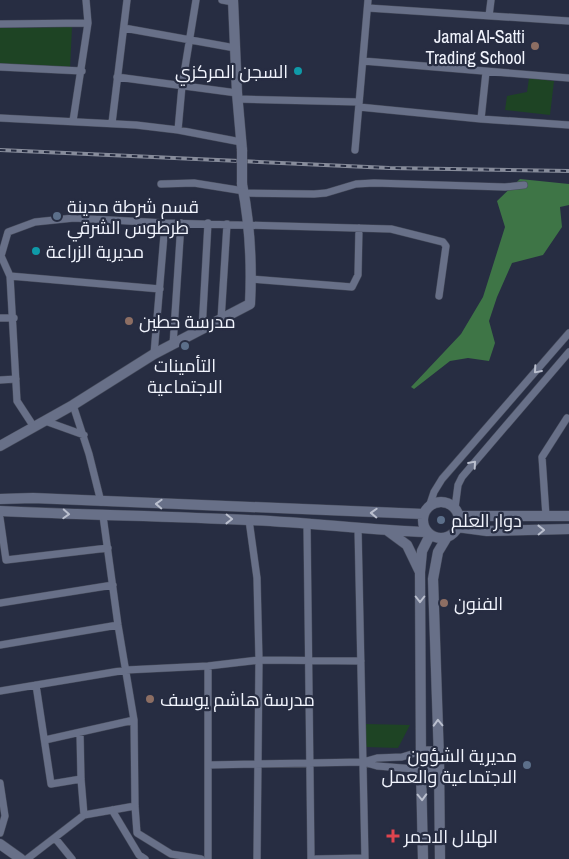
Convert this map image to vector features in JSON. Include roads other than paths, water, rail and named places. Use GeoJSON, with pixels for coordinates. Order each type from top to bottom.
{"type":"FeatureCollection","features":[{"type":"Feature","properties":{"kind":"main road"},"geometry":{"type":"LineString","coordinates":[[0,446],[74,405],[154,354],[250,304],[251,279],[248,224],[243,189],[233,1]]}},
{"type":"Feature","properties":{"kind":"main road"},"geometry":{"type":"LineString","coordinates":[[2,498],[423,514]]}},
{"type":"Feature","properties":{"kind":"main road"},"geometry":{"type":"LineString","coordinates":[[33,498],[33,512]]}},
{"type":"Feature","properties":{"kind":"main road"},"geometry":{"type":"LineString","coordinates":[[457,512],[458,528],[447,537],[436,538],[428,533],[422,523],[423,514],[430,504],[436,502],[446,502],[457,512],[569,516]]}},
{"type":"Feature","properties":{"kind":"main road"},"geometry":{"type":"LineString","coordinates":[[0,511],[249,520],[428,533]]}},
{"type":"Feature","properties":{"kind":"main road"},"geometry":{"type":"LineString","coordinates":[[458,528],[487,531],[569,529]]}},
{"type":"Feature","properties":{"kind":"main road"},"geometry":{"type":"LineString","coordinates":[[388,531],[408,545],[420,572]]}},
{"type":"Feature","properties":{"kind":"main road"},"geometry":{"type":"LineString","coordinates":[[423,859],[420,572],[422,551],[428,533]]}},
{"type":"Feature","properties":{"kind":"main road"},"geometry":{"type":"LineString","coordinates":[[440,859],[439,758],[432,579],[438,552],[447,537]]}},
{"type":"Feature","properties":{"kind":"main road"},"geometry":{"type":"LineString","coordinates":[[0,844],[20,859]]}},
{"type":"Feature","properties":{"kind":"street"},"geometry":{"type":"LineString","coordinates":[[73,121],[88,23],[86,0]]}},
{"type":"Feature","properties":{"kind":"street"},"geometry":{"type":"LineString","coordinates":[[112,123],[127,0]]}},
{"type":"Feature","properties":{"kind":"street"},"geometry":{"type":"LineString","coordinates":[[178,130],[182,86],[196,0]]}},
{"type":"Feature","properties":{"kind":"street"},"geometry":{"type":"LineString","coordinates":[[222,0],[233,1]]}},
{"type":"Feature","properties":{"kind":"street"},"geometry":{"type":"LineString","coordinates":[[489,16],[491,0]]}},
{"type":"Feature","properties":{"kind":"street"},"geometry":{"type":"LineString","coordinates":[[355,150],[368,4],[489,16],[569,21]]}},
{"type":"Feature","properties":{"kind":"street"},"geometry":{"type":"LineString","coordinates":[[0,24],[88,23]]}},
{"type":"Feature","properties":{"kind":"street"},"geometry":{"type":"LineString","coordinates":[[124,28],[235,48]]}},
{"type":"Feature","properties":{"kind":"street"},"geometry":{"type":"LineString","coordinates":[[363,61],[569,78]]}},
{"type":"Feature","properties":{"kind":"street"},"geometry":{"type":"LineString","coordinates":[[0,67],[82,71]]}},
{"type":"Feature","properties":{"kind":"street"},"geometry":{"type":"LineString","coordinates":[[481,119],[486,72]]}},
{"type":"Feature","properties":{"kind":"street"},"geometry":{"type":"LineString","coordinates":[[117,77],[237,96],[359,105],[481,119],[569,125]]}},
{"type":"Feature","properties":{"kind":"street"},"geometry":{"type":"LineString","coordinates":[[0,118],[112,123],[178,130],[241,146]]}},
{"type":"Feature","properties":{"kind":"street"},"geometry":{"type":"LineString","coordinates":[[160,184],[194,183],[243,189],[314,194],[326,193],[356,184],[374,183],[505,187],[524,185]]}},
{"type":"Feature","properties":{"kind":"street"},"geometry":{"type":"LineString","coordinates":[[34,427],[17,401],[14,318],[10,276],[0,256],[8,232],[34,222],[74,218],[165,223],[391,229],[443,242],[446,246],[439,296]]}},
{"type":"Feature","properties":{"kind":"street"},"geometry":{"type":"LineString","coordinates":[[154,354],[165,223]]}},
{"type":"Feature","properties":{"kind":"street"},"geometry":{"type":"LineString","coordinates":[[173,345],[181,223]]}},
{"type":"Feature","properties":{"kind":"street"},"geometry":{"type":"LineString","coordinates":[[202,330],[208,223]]}},
{"type":"Feature","properties":{"kind":"street"},"geometry":{"type":"LineString","coordinates":[[221,320],[226,224]]}},
{"type":"Feature","properties":{"kind":"street"},"geometry":{"type":"LineString","coordinates":[[251,279],[352,288],[358,275],[359,228]]}},
{"type":"Feature","properties":{"kind":"street"},"geometry":{"type":"LineString","coordinates":[[10,276],[160,289]]}},
{"type":"Feature","properties":{"kind":"street"},"geometry":{"type":"LineString","coordinates":[[0,318],[14,318]]}},
{"type":"Feature","properties":{"kind":"street"},"geometry":{"type":"LineString","coordinates":[[430,504],[434,492],[442,479],[569,333]]}},
{"type":"Feature","properties":{"kind":"street"},"geometry":{"type":"LineString","coordinates":[[457,512],[458,485],[462,477],[569,352]]}},
{"type":"Feature","properties":{"kind":"street"},"geometry":{"type":"LineString","coordinates":[[0,380],[16,379]]}},
{"type":"Feature","properties":{"kind":"street"},"geometry":{"type":"LineString","coordinates":[[74,405],[84,435],[101,502]]}},
{"type":"Feature","properties":{"kind":"street"},"geometry":{"type":"LineString","coordinates":[[546,516],[542,457],[568,417]]}},
{"type":"Feature","properties":{"kind":"street"},"geometry":{"type":"LineString","coordinates":[[45,422],[84,435]]}},
{"type":"Feature","properties":{"kind":"street"},"geometry":{"type":"LineString","coordinates":[[103,516],[118,625],[134,720],[137,833],[171,854],[200,859]]}},
{"type":"Feature","properties":{"kind":"street"},"geometry":{"type":"LineString","coordinates":[[0,518],[6,560],[108,548]]}},
{"type":"Feature","properties":{"kind":"street"},"geometry":{"type":"LineString","coordinates":[[249,520],[257,578],[259,660],[257,859]]}},
{"type":"Feature","properties":{"kind":"street"},"geometry":{"type":"LineString","coordinates":[[307,524],[311,859]]}},
{"type":"Feature","properties":{"kind":"street"},"geometry":{"type":"LineString","coordinates":[[316,859],[365,859],[358,528]]}},
{"type":"Feature","properties":{"kind":"street"},"geometry":{"type":"LineString","coordinates":[[0,603],[113,585]]}},
{"type":"Feature","properties":{"kind":"street"},"geometry":{"type":"LineString","coordinates":[[0,644],[118,625]]}},
{"type":"Feature","properties":{"kind":"street"},"geometry":{"type":"LineString","coordinates":[[0,686],[0,691],[126,670],[208,666],[259,660],[361,661]]}},
{"type":"Feature","properties":{"kind":"street"},"geometry":{"type":"LineString","coordinates":[[208,666],[208,859]]}},
{"type":"Feature","properties":{"kind":"street"},"geometry":{"type":"LineString","coordinates":[[36,685],[51,784],[81,779]]}},
{"type":"Feature","properties":{"kind":"street"},"geometry":{"type":"LineString","coordinates":[[45,740],[134,720]]}},
{"type":"Feature","properties":{"kind":"street"},"geometry":{"type":"LineString","coordinates":[[80,733],[84,815]]}},
{"type":"Feature","properties":{"kind":"street"},"geometry":{"type":"LineString","coordinates":[[208,765],[363,762],[377,758],[402,757],[421,751],[432,750],[439,758],[432,769],[377,766],[363,762]]}},
{"type":"Feature","properties":{"kind":"street"},"geometry":{"type":"LineString","coordinates":[[0,783],[5,816],[0,833]]}},
{"type":"Feature","properties":{"kind":"street"},"geometry":{"type":"LineString","coordinates":[[28,859],[84,815],[135,806]]}},
{"type":"Feature","properties":{"kind":"street"},"geometry":{"type":"LineString","coordinates":[[112,810],[139,855],[145,859]]}},
{"type":"Feature","properties":{"kind":"street"},"geometry":{"type":"LineString","coordinates":[[55,838],[72,859]]}},
{"type":"Feature","properties":{"kind":"railway"},"geometry":{"type":"LineString","coordinates":[[0,150],[389,168],[569,171]]}},
{"type":"Feature","properties":{"kind":"place","name":"Jamal Al-Satti Trading School"},"geometry":{"type":"Point","coordinates":[535,46]}},
{"type":"Feature","properties":{"kind":"place","name":"السجن المركزي"},"geometry":{"type":"Point","coordinates":[298,71]}},
{"type":"Feature","properties":{"kind":"place","name":"قسم شرطة مدينة طرطوس الشرقي"},"geometry":{"type":"Point","coordinates":[57,216]}},
{"type":"Feature","properties":{"kind":"place","name":"مديرية الزراعة"},"geometry":{"type":"Point","coordinates":[36,251]}},
{"type":"Feature","properties":{"kind":"place","name":"مدرسة حطين"},"geometry":{"type":"Point","coordinates":[129,321]}},
{"type":"Feature","properties":{"kind":"place","name":"التأمينات الاجتماعية"},"geometry":{"type":"Point","coordinates":[185,346]}},
{"type":"Feature","properties":{"kind":"place","name":"دوار العلم"},"geometry":{"type":"Point","coordinates":[441,520]}},
{"type":"Feature","properties":{"kind":"place","name":"الفنون"},"geometry":{"type":"Point","coordinates":[444,603]}},
{"type":"Feature","properties":{"kind":"place","name":"مدرسة هاشم يوسف"},"geometry":{"type":"Point","coordinates":[150,699]}},
{"type":"Feature","properties":{"kind":"place","name":"مديرية الشؤون الاجتماعية والعمل"},"geometry":{"type":"Point","coordinates":[527,765]}},
{"type":"Feature","properties":{"kind":"place","name":"الهلال الاحمر"},"geometry":{"type":"Point","coordinates":[393,836]}}]}
